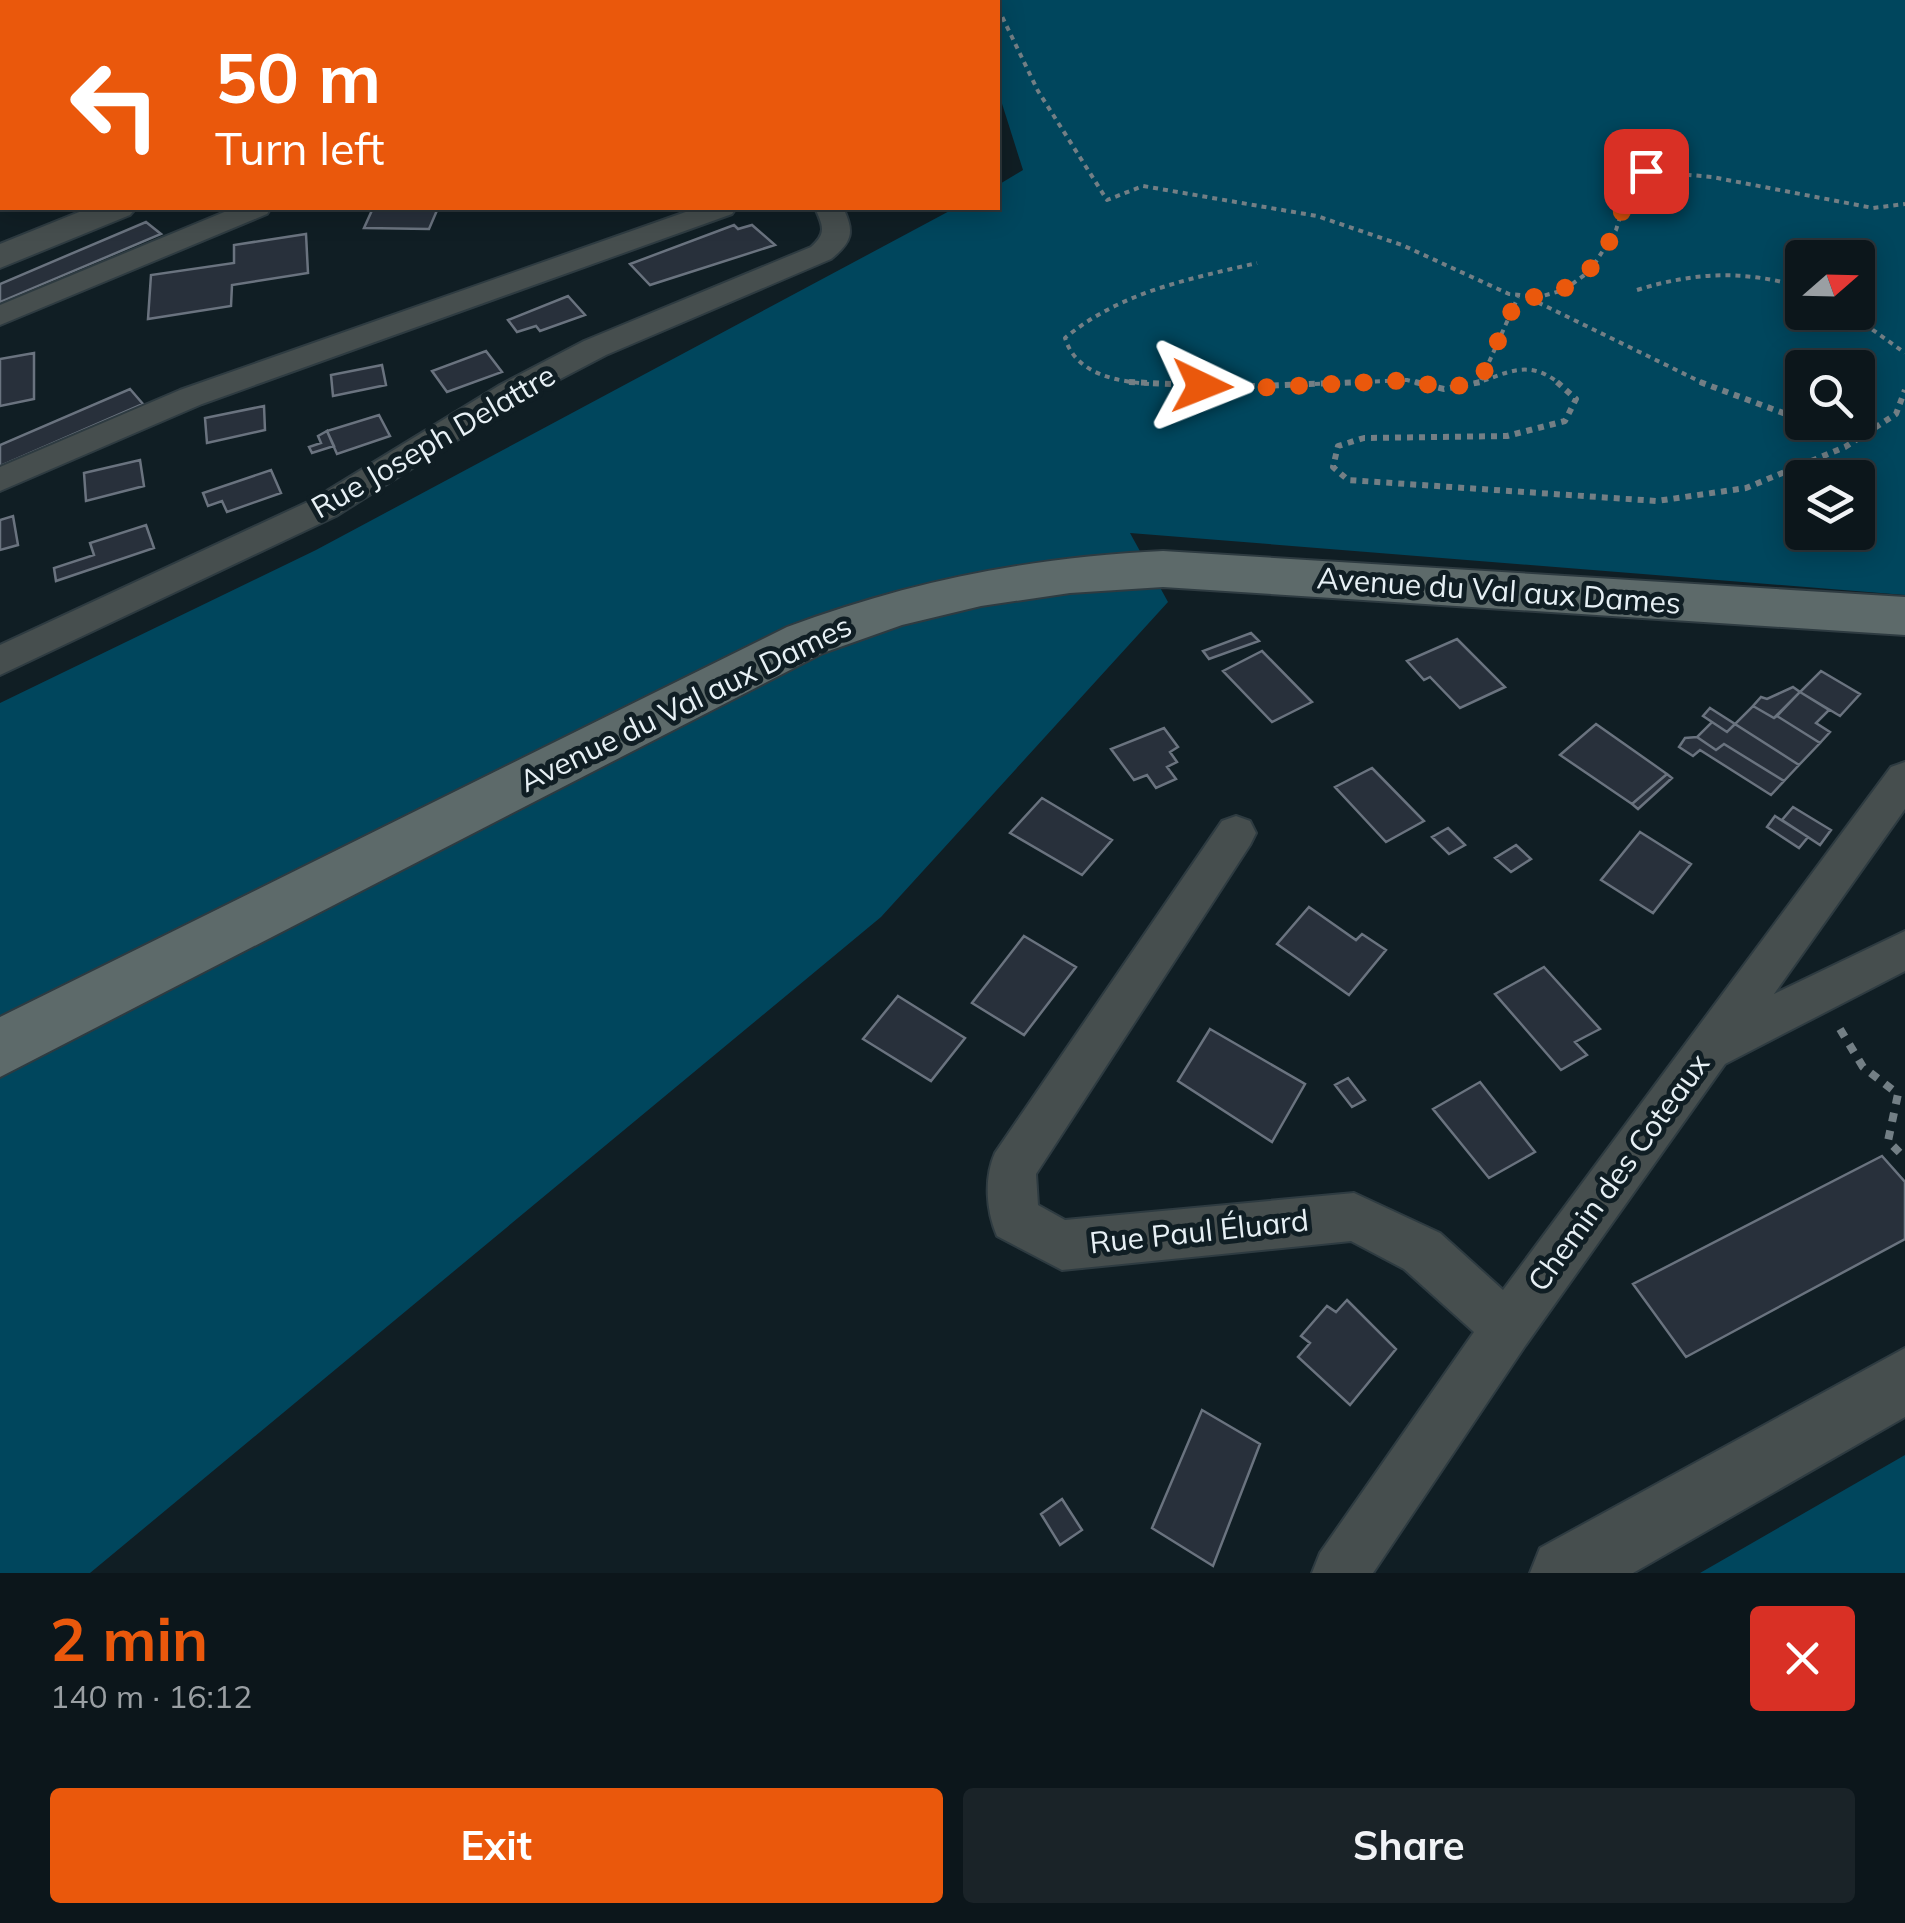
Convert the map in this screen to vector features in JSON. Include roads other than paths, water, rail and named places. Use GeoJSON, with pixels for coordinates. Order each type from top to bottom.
{"type":"FeatureCollection","features":[{"type":"Feature","properties":{"kind":"main road","name":"Avenue du Val aux Dames"},"geometry":{"type":"LineString","coordinates":[[0,1048],[805,640],[874,612],[952,591],[1066,573],[1163,568],[1905,616]]}},
{"type":"Feature","properties":{"kind":"street"},"geometry":{"type":"LineString","coordinates":[[0,257],[113,210]]}},
{"type":"Feature","properties":{"kind":"street"},"geometry":{"type":"LineString","coordinates":[[0,316],[252,210]]}},
{"type":"Feature","properties":{"kind":"street"},"geometry":{"type":"LineString","coordinates":[[0,480],[190,397],[716,210]]}},
{"type":"Feature","properties":{"kind":"street","name":"Rue Joseph Delattre"},"geometry":{"type":"LineString","coordinates":[[0,661],[324,508],[511,392],[595,348],[821,253],[835,241],[838,227],[830,210]]}},
{"type":"Feature","properties":{"kind":"street","name":"Chemin des Coteaux"},"geometry":{"type":"LineString","coordinates":[[1340,1573],[1506,1328],[1905,778]]}},
{"type":"Feature","properties":{"kind":"street","name":"Rue Paul Éluard"},"geometry":{"type":"LineString","coordinates":[[1236,833],[1012,1170],[1014,1218],[1062,1246],[1354,1217],[1422,1251],[1506,1328]]}},
{"type":"Feature","properties":{"kind":"street"},"geometry":{"type":"LineString","coordinates":[[1702,1054],[1905,950]]}},
{"type":"Feature","properties":{"kind":"street"},"geometry":{"type":"LineString","coordinates":[[1565,1573],[1905,1381]]}}]}
